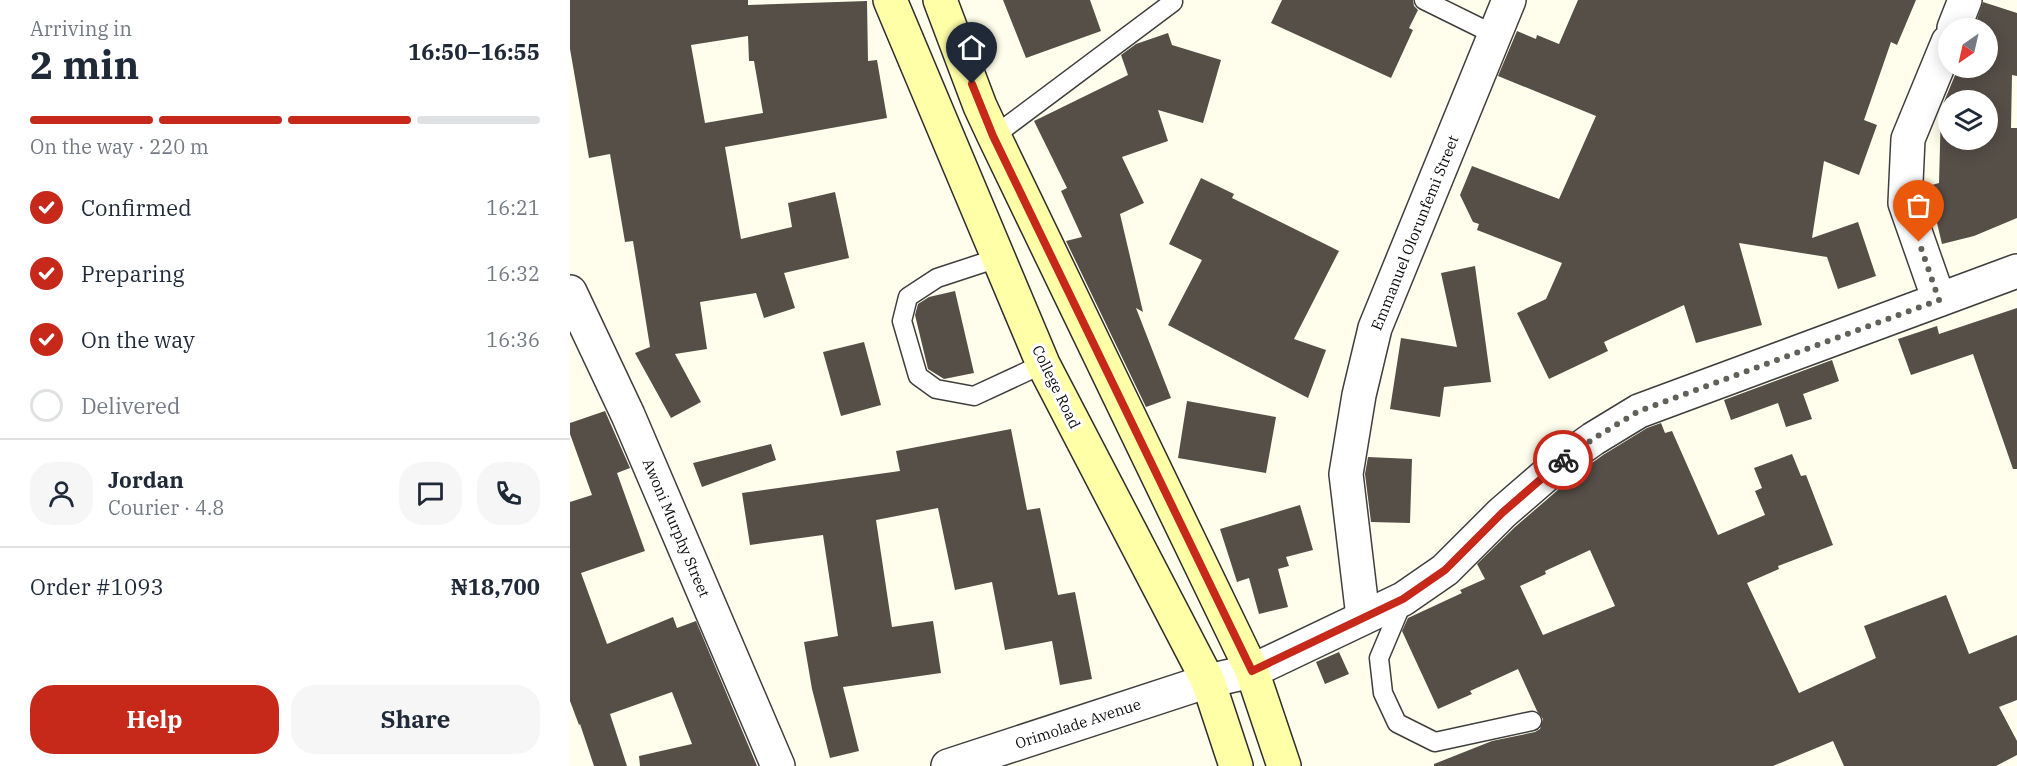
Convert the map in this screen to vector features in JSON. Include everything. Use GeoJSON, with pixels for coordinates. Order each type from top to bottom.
{"type":"FeatureCollection","features":[{"type":"Feature","properties":{"kind":"main road","name":"College Road"},"geometry":{"type":"LineString","coordinates":[[890,0],[1043,364],[1208,681],[1236,766]]}},
{"type":"Feature","properties":{"kind":"main road"},"geometry":{"type":"LineString","coordinates":[[940,0],[993,136],[1252,671],[1284,766]]}},
{"type":"Feature","properties":{"kind":"street","name":"Emmanuel Olorunfemi Street"},"geometry":{"type":"LineString","coordinates":[[1363,617],[1346,474],[1359,395],[1376,328],[1509,0]]}},
{"type":"Feature","properties":{"kind":"street"},"geometry":{"type":"LineString","coordinates":[[1958,18],[1965,0]]}},
{"type":"Feature","properties":{"kind":"street"},"geometry":{"type":"LineString","coordinates":[[1938,66],[1908,139],[1905,203],[1939,300]]}},
{"type":"Feature","properties":{"kind":"street","name":"Orimolade Avenue"},"geometry":{"type":"LineString","coordinates":[[948,766],[1208,681],[1252,671],[1403,599],[1445,570],[1502,513],[1561,462],[1639,411],[2017,271]]}},
{"type":"Feature","properties":{"kind":"street","name":"Awoni Murphy Street"},"geometry":{"type":"LineString","coordinates":[[570,292],[628,414],[778,766]]}},
{"type":"Feature","properties":{"kind":"lane"},"geometry":{"type":"LineString","coordinates":[[1424,0],[1495,35]]}},
{"type":"Feature","properties":{"kind":"lane"},"geometry":{"type":"LineString","coordinates":[[993,136],[1173,2]]}},
{"type":"Feature","properties":{"kind":"lane"},"geometry":{"type":"LineString","coordinates":[[998,258],[937,278],[908,297],[902,321],[918,376],[936,389],[974,396],[1043,364]]}},
{"type":"Feature","properties":{"kind":"lane"},"geometry":{"type":"LineString","coordinates":[[1403,599],[1379,658],[1383,693],[1397,723],[1435,742],[1532,721]]}},
{"type":"Feature","properties":{"kind":"building"},"geometry":{"type":"Polygon","coordinates":[[[570,0],[748,0],[748,5],[867,1],[868,61],[877,60],[887,118],[725,147],[741,239],[792,227],[788,203],[835,192],[849,258],[784,273],[795,308],[764,318],[756,293],[700,302],[707,349],[675,354],[701,402],[671,418],[635,353],[650,347],[633,241],[625,242],[610,154],[589,158],[570,49],[570,0]],[[748,36],[691,45],[705,123],[763,113],[754,61],[749,61],[748,36]]]}},
{"type":"Feature","properties":{"kind":"building"},"geometry":{"type":"Polygon","coordinates":[[[1003,0],[1090,0],[1101,31],[1026,58],[1003,0]]]}},
{"type":"Feature","properties":{"kind":"building"},"geometry":{"type":"Polygon","coordinates":[[[1282,0],[1413,0],[1418,10],[1409,28],[1413,30],[1391,78],[1271,23],[1282,0]]]}},
{"type":"Feature","properties":{"kind":"building"},"geometry":{"type":"Polygon","coordinates":[[[1578,0],[1916,0],[1897,45],[1891,42],[1864,120],[1877,125],[1859,175],[1824,161],[1812,238],[1858,222],[1876,276],[1838,289],[1827,257],[1739,243],[1762,325],[1696,343],[1684,305],[1604,342],[1608,351],[1549,379],[1517,313],[1546,299],[1562,263],[1477,230],[1479,224],[1473,222],[1460,195],[1472,166],[1559,199],[1596,116],[1498,76],[1517,31],[1536,39],[1537,35],[1559,44],[1578,0]]]}},
{"type":"Feature","properties":{"kind":"building"},"geometry":{"type":"Polygon","coordinates":[[[1983,2],[2017,13],[2017,76],[2012,75],[2011,128],[2017,128],[2017,218],[1974,236],[1942,244],[1932,202],[1924,199],[1925,187],[1939,183],[1940,150],[1998,150],[1998,90],[1949,90],[1954,78],[1998,78],[1998,18],[1977,18],[1983,2]]]}},
{"type":"Feature","properties":{"kind":"building"},"geometry":{"type":"Polygon","coordinates":[[[1168,33],[1172,45],[1221,60],[1203,123],[1158,110],[1168,141],[1122,157],[1144,203],[1120,214],[1143,312],[1136,308],[1171,398],[1146,407],[1066,241],[1082,237],[1061,191],[1067,188],[1034,121],[1128,75],[1121,55],[1136,44],[1168,33]]]}},
{"type":"Feature","properties":{"kind":"building"},"geometry":{"type":"Polygon","coordinates":[[[1201,178],[1234,194],[1232,198],[1339,251],[1294,339],[1326,350],[1308,398],[1168,325],[1202,260],[1169,244],[1201,178]]]}},
{"type":"Feature","properties":{"kind":"building"},"geometry":{"type":"Polygon","coordinates":[[[1475,266],[1491,382],[1444,387],[1440,417],[1390,409],[1401,338],[1457,347],[1441,273],[1475,266]]]}},
{"type":"Feature","properties":{"kind":"building"},"geometry":{"type":"Polygon","coordinates":[[[955,291],[974,373],[944,379],[928,369],[915,315],[918,304],[929,297],[955,291]]]}},
{"type":"Feature","properties":{"kind":"building"},"geometry":{"type":"Polygon","coordinates":[[[2017,308],[2017,469],[2013,469],[1973,354],[1911,375],[1898,339],[1937,326],[1939,334],[2017,308]]]}},
{"type":"Feature","properties":{"kind":"building"},"geometry":{"type":"Polygon","coordinates":[[[864,342],[881,405],[841,416],[823,352],[864,342]]]}},
{"type":"Feature","properties":{"kind":"building"},"geometry":{"type":"Polygon","coordinates":[[[1832,360],[1839,381],[1803,394],[1812,419],[1786,427],[1778,403],[1731,420],[1724,400],[1832,360]]]}},
{"type":"Feature","properties":{"kind":"building"},"geometry":{"type":"Polygon","coordinates":[[[1187,401],[1276,417],[1266,473],[1178,458],[1187,401]]]}},
{"type":"Feature","properties":{"kind":"building"},"geometry":{"type":"Polygon","coordinates":[[[605,411],[630,468],[617,473],[645,551],[581,573],[607,644],[673,617],[677,628],[696,621],[757,766],[640,766],[639,756],[692,744],[672,692],[610,714],[627,766],[594,766],[570,701],[570,502],[592,495],[570,434],[570,423],[605,411]]]}},
{"type":"Feature","properties":{"kind":"building"},"geometry":{"type":"Polygon","coordinates":[[[1661,423],[1665,433],[1672,431],[1718,535],[1765,515],[1755,491],[1762,488],[1754,468],[1792,454],[1801,476],[1806,475],[1833,545],[1778,566],[1779,569],[1747,583],[1799,693],[1876,658],[1864,626],[1946,595],[1969,654],[2017,635],[2017,700],[1999,707],[2017,741],[2017,755],[1996,766],[1844,766],[1833,741],[1773,766],[1434,766],[1434,764],[1492,741],[1535,732],[1540,729],[1543,719],[1518,669],[1438,709],[1402,631],[1408,618],[1462,593],[1460,590],[1485,579],[1477,564],[1515,527],[1573,477],[1647,428],[1661,423]],[[1590,550],[1545,571],[1546,574],[1520,586],[1543,635],[1615,606],[1590,550]]]}},
{"type":"Feature","properties":{"kind":"building"},"geometry":{"type":"Polygon","coordinates":[[[1011,429],[1027,510],[1040,508],[1058,595],[1075,592],[1092,679],[1060,685],[1052,641],[1005,650],[992,582],[955,590],[938,508],[876,520],[892,627],[933,621],[941,673],[843,687],[859,751],[830,758],[812,689],[804,642],[838,636],[823,535],[750,545],[742,493],[900,471],[896,451],[1011,429]]]}},
{"type":"Feature","properties":{"kind":"building"},"geometry":{"type":"Polygon","coordinates":[[[771,444],[776,460],[702,487],[693,463],[771,444]]]}},
{"type":"Feature","properties":{"kind":"building"},"geometry":{"type":"Polygon","coordinates":[[[1368,457],[1412,459],[1410,523],[1371,522],[1365,474],[1368,457]]]}},
{"type":"Feature","properties":{"kind":"building"},"geometry":{"type":"Polygon","coordinates":[[[1300,505],[1313,550],[1286,557],[1289,566],[1278,569],[1288,607],[1259,614],[1249,578],[1237,582],[1220,529],[1300,505]]]}},
{"type":"Feature","properties":{"kind":"building"},"geometry":{"type":"Polygon","coordinates":[[[1339,652],[1349,674],[1325,684],[1316,662],[1339,652]]]}},
{"type":"Feature","properties":{"kind":"way so far"},"geometry":{"type":"LineString","coordinates":[[1563,460],[1639,411],[1939,300],[1919,242]]}},
{"type":"Feature","properties":{"kind":"route"},"geometry":{"type":"LineString","coordinates":[[972,84],[993,136],[1252,671],[1403,599],[1445,570],[1502,513],[1563,460]]}}]}
